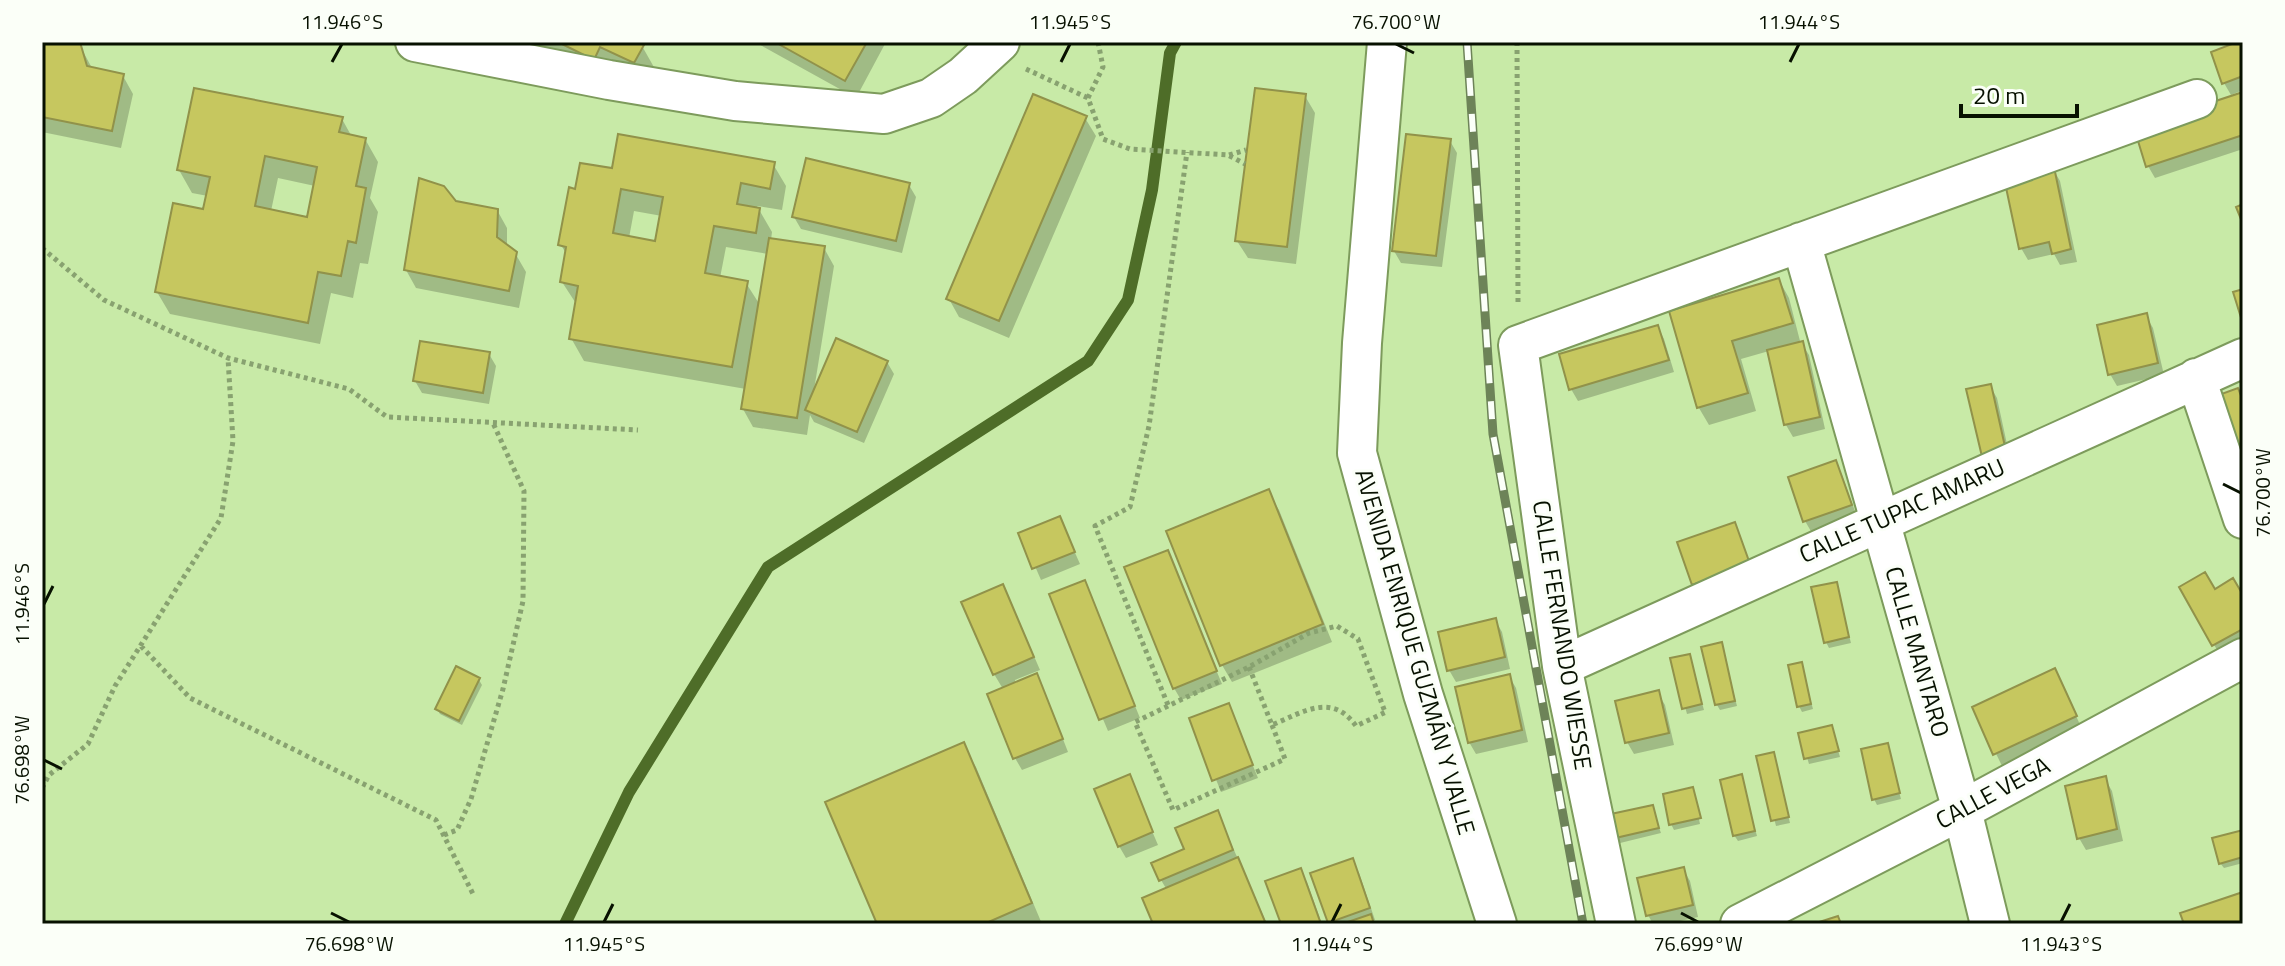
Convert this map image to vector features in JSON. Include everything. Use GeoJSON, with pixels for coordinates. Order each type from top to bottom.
{"type":"FeatureCollection","features":[{"type":"Feature","properties":{"kind":"street"},"geometry":{"type":"LineString","coordinates":[[415,42],[735,101],[884,114],[931,98],[963,76],[994,47]]}},
{"type":"Feature","properties":{"kind":"street","name":"AVENIDA ENRIQUE GUZMÁN Y VALLE"},"geometry":{"type":"LineString","coordinates":[[1387,42],[1362,343],[1357,453],[1423,694],[1497,924]]}},
{"type":"Feature","properties":{"kind":"street"},"geometry":{"type":"LineString","coordinates":[[1518,345],[2197,99]]}},
{"type":"Feature","properties":{"kind":"street","name":"CALLE MANTARO"},"geometry":{"type":"LineString","coordinates":[[1801,242],[1962,810],[1990,924]]}},
{"type":"Feature","properties":{"kind":"street","name":"CALLE FERNANDO WIESSE"},"geometry":{"type":"LineString","coordinates":[[1518,345],[1562,666],[1616,924]]}},
{"type":"Feature","properties":{"kind":"street","name":"CALLE TUPAC AMARU"},"geometry":{"type":"LineString","coordinates":[[1562,666],[2243,358]]}},
{"type":"Feature","properties":{"kind":"street"},"geometry":{"type":"LineString","coordinates":[[2196,378],[2243,519]]}},
{"type":"Feature","properties":{"kind":"street","name":"CALLE VEGA"},"geometry":{"type":"LineString","coordinates":[[1740,924],[1962,810],[2243,658]]}},
{"type":"Feature","properties":{"kind":"path"},"geometry":{"type":"LineString","coordinates":[[1088,98],[1103,67],[1098,42]]}},
{"type":"Feature","properties":{"kind":"path"},"geometry":{"type":"LineString","coordinates":[[1517,42],[1518,345]]}},
{"type":"Feature","properties":{"kind":"path"},"geometry":{"type":"LineString","coordinates":[[994,47],[1088,98],[1103,139],[1130,149],[1228,155],[1246,150]]}},
{"type":"Feature","properties":{"kind":"path"},"geometry":{"type":"LineString","coordinates":[[1168,705],[1095,526],[1130,507],[1149,426],[1187,152]]}},
{"type":"Feature","properties":{"kind":"path"},"geometry":{"type":"LineString","coordinates":[[1228,155],[1245,164]]}},
{"type":"Feature","properties":{"kind":"path"},"geometry":{"type":"LineString","coordinates":[[42,248],[104,300],[228,358],[349,389],[387,417],[638,430]]}},
{"type":"Feature","properties":{"kind":"path"},"geometry":{"type":"LineString","coordinates":[[42,788],[49,775],[88,744],[115,686],[221,518],[233,441],[228,358]]}},
{"type":"Feature","properties":{"kind":"path"},"geometry":{"type":"LineString","coordinates":[[444,835],[457,830],[471,799],[503,689],[523,601],[524,491],[493,423]]}},
{"type":"Feature","properties":{"kind":"path"},"geometry":{"type":"LineString","coordinates":[[1249,667],[1285,759],[1173,810],[1135,722],[1249,667],[1309,633],[1337,626],[1358,639],[1385,712]]}},
{"type":"Feature","properties":{"kind":"path"},"geometry":{"type":"LineString","coordinates":[[141,646],[190,698],[436,820],[474,896]]}},
{"type":"Feature","properties":{"kind":"path"},"geometry":{"type":"LineString","coordinates":[[1272,725],[1321,705],[1347,714],[1356,726],[1423,694]]}},
{"type":"Feature","properties":{"kind":"building"},"geometry":{"type":"Polygon","coordinates":[[[42,42],[80,42],[87,66],[124,74],[112,131],[42,117],[42,42]]]}},
{"type":"Feature","properties":{"kind":"building"},"geometry":{"type":"Polygon","coordinates":[[[558,42],[638,42],[644,45],[634,63],[600,47],[594,60],[558,42]]]}},
{"type":"Feature","properties":{"kind":"building"},"geometry":{"type":"Polygon","coordinates":[[[775,42],[867,42],[845,81],[775,42]]]}},
{"type":"Feature","properties":{"kind":"building"},"geometry":{"type":"Polygon","coordinates":[[[2243,42],[2243,76],[2222,84],[2211,52],[2243,42]]]}},
{"type":"Feature","properties":{"kind":"building"},"geometry":{"type":"Polygon","coordinates":[[[194,88],[343,117],[339,132],[366,138],[356,186],[366,188],[356,243],[348,241],[341,276],[318,272],[308,323],[155,292],[173,203],[203,209],[210,177],[177,170],[194,88]],[[265,156],[255,206],[307,217],[317,167],[265,156]]]}},
{"type":"Feature","properties":{"kind":"building"},"geometry":{"type":"Polygon","coordinates":[[[1255,88],[1306,94],[1287,247],[1235,241],[1255,88]]]}},
{"type":"Feature","properties":{"kind":"building"},"geometry":{"type":"Polygon","coordinates":[[[2243,92],[2243,135],[2146,167],[2134,128],[2243,92]]]}},
{"type":"Feature","properties":{"kind":"building"},"geometry":{"type":"Polygon","coordinates":[[[1033,94],[1087,116],[999,321],[946,299],[1033,94]]]}},
{"type":"Feature","properties":{"kind":"building"},"geometry":{"type":"Polygon","coordinates":[[[618,134],[775,162],[770,189],[741,183],[737,204],[760,208],[756,233],[714,226],[705,273],[748,281],[732,367],[569,339],[578,286],[560,282],[566,247],[558,245],[569,187],[575,189],[580,163],[612,168],[618,134]],[[621,189],[613,233],[655,241],[663,197],[621,189]]]}},
{"type":"Feature","properties":{"kind":"building"},"geometry":{"type":"Polygon","coordinates":[[[1406,134],[1451,139],[1436,256],[1392,251],[1406,134]]]}},
{"type":"Feature","properties":{"kind":"building"},"geometry":{"type":"Polygon","coordinates":[[[806,158],[910,183],[896,241],[792,217],[806,158]]]}},
{"type":"Feature","properties":{"kind":"building"},"geometry":{"type":"Polygon","coordinates":[[[2054,167],[2071,249],[2052,254],[2049,242],[2019,249],[2004,178],[2054,167]]]}},
{"type":"Feature","properties":{"kind":"building"},"geometry":{"type":"Polygon","coordinates":[[[419,178],[444,186],[456,201],[498,209],[497,237],[517,252],[509,291],[404,270],[419,178]]]}},
{"type":"Feature","properties":{"kind":"building"},"geometry":{"type":"Polygon","coordinates":[[[2243,204],[2243,224],[2236,207],[2243,204]]]}},
{"type":"Feature","properties":{"kind":"building"},"geometry":{"type":"Polygon","coordinates":[[[769,238],[825,246],[797,418],[741,409],[769,238]]]}},
{"type":"Feature","properties":{"kind":"building"},"geometry":{"type":"Polygon","coordinates":[[[1779,278],[1793,323],[1732,341],[1748,393],[1697,408],[1669,311],[1779,278]]]}},
{"type":"Feature","properties":{"kind":"building"},"geometry":{"type":"Polygon","coordinates":[[[2243,289],[2243,324],[2233,292],[2243,289]]]}},
{"type":"Feature","properties":{"kind":"building"},"geometry":{"type":"Polygon","coordinates":[[[2147,313],[2158,363],[2108,375],[2097,325],[2147,313]]]}},
{"type":"Feature","properties":{"kind":"building"},"geometry":{"type":"Polygon","coordinates":[[[1658,325],[1669,360],[1569,390],[1559,354],[1658,325]]]}},
{"type":"Feature","properties":{"kind":"building"},"geometry":{"type":"Polygon","coordinates":[[[836,338],[888,361],[857,432],[805,410],[836,338]]]}},
{"type":"Feature","properties":{"kind":"building"},"geometry":{"type":"Polygon","coordinates":[[[420,341],[490,352],[483,393],[413,381],[420,341]]]}},
{"type":"Feature","properties":{"kind":"building"},"geometry":{"type":"Polygon","coordinates":[[[1803,341],[1820,417],[1784,425],[1767,350],[1803,341]]]}},
{"type":"Feature","properties":{"kind":"building"},"geometry":{"type":"Polygon","coordinates":[[[1991,384],[2008,460],[1984,465],[1966,389],[1991,384]]]}},
{"type":"Feature","properties":{"kind":"building"},"geometry":{"type":"Polygon","coordinates":[[[2238,388],[2243,401],[2243,481],[2213,397],[2238,388]]]}},
{"type":"Feature","properties":{"kind":"building"},"geometry":{"type":"Polygon","coordinates":[[[1836,460],[1852,505],[1803,522],[1788,477],[1836,460]]]}},
{"type":"Feature","properties":{"kind":"building"},"geometry":{"type":"Polygon","coordinates":[[[1269,489],[1323,624],[1220,666],[1166,531],[1269,489]]]}},
{"type":"Feature","properties":{"kind":"building"},"geometry":{"type":"Polygon","coordinates":[[[1060,516],[1075,552],[1032,569],[1018,533],[1060,516]]]}},
{"type":"Feature","properties":{"kind":"building"},"geometry":{"type":"Polygon","coordinates":[[[1735,522],[1750,564],[1692,585],[1677,542],[1735,522]]]}},
{"type":"Feature","properties":{"kind":"building"},"geometry":{"type":"Polygon","coordinates":[[[1168,550],[1217,671],[1173,689],[1124,567],[1168,550]]]}},
{"type":"Feature","properties":{"kind":"building"},"geometry":{"type":"Polygon","coordinates":[[[2205,572],[2215,589],[2233,578],[2243,595],[2243,629],[2212,646],[2179,587],[2205,572]]]}},
{"type":"Feature","properties":{"kind":"building"},"geometry":{"type":"Polygon","coordinates":[[[1085,580],[1135,706],[1099,720],[1049,594],[1085,580]]]}},
{"type":"Feature","properties":{"kind":"building"},"geometry":{"type":"Polygon","coordinates":[[[1837,582],[1849,637],[1824,643],[1811,587],[1837,582]]]}},
{"type":"Feature","properties":{"kind":"building"},"geometry":{"type":"Polygon","coordinates":[[[1003,584],[1034,657],[993,675],[961,602],[1003,584]]]}},
{"type":"Feature","properties":{"kind":"building"},"geometry":{"type":"Polygon","coordinates":[[[1496,618],[1505,657],[1447,671],[1438,632],[1496,618]]]}},
{"type":"Feature","properties":{"kind":"building"},"geometry":{"type":"Polygon","coordinates":[[[1722,642],[1735,701],[1715,705],[1701,647],[1722,642]]]}},
{"type":"Feature","properties":{"kind":"building"},"geometry":{"type":"Polygon","coordinates":[[[1690,654],[1702,704],[1682,709],[1670,658],[1690,654]]]}},
{"type":"Feature","properties":{"kind":"building"},"geometry":{"type":"Polygon","coordinates":[[[1802,662],[1811,704],[1797,707],[1788,665],[1802,662]]]}},
{"type":"Feature","properties":{"kind":"building"},"geometry":{"type":"Polygon","coordinates":[[[456,666],[480,678],[459,721],[435,709],[456,666]]]}},
{"type":"Feature","properties":{"kind":"building"},"geometry":{"type":"Polygon","coordinates":[[[2055,668],[2077,716],[1993,755],[1972,707],[2055,668]]]}},
{"type":"Feature","properties":{"kind":"building"},"geometry":{"type":"Polygon","coordinates":[[[1037,673],[1063,739],[1013,759],[987,694],[1037,673]]]}},
{"type":"Feature","properties":{"kind":"building"},"geometry":{"type":"Polygon","coordinates":[[[1510,674],[1522,730],[1468,743],[1455,687],[1510,674]]]}},
{"type":"Feature","properties":{"kind":"building"},"geometry":{"type":"Polygon","coordinates":[[[1659,690],[1669,733],[1625,743],[1615,701],[1659,690]]]}},
{"type":"Feature","properties":{"kind":"building"},"geometry":{"type":"Polygon","coordinates":[[[1229,703],[1253,765],[1212,781],[1189,718],[1229,703]]]}},
{"type":"Feature","properties":{"kind":"building"},"geometry":{"type":"Polygon","coordinates":[[[1832,725],[1839,751],[1804,759],[1798,733],[1832,725]]]}},
{"type":"Feature","properties":{"kind":"building"},"geometry":{"type":"Polygon","coordinates":[[[964,742],[1032,903],[984,924],[877,924],[825,802],[964,742]]]}},
{"type":"Feature","properties":{"kind":"building"},"geometry":{"type":"Polygon","coordinates":[[[1888,743],[1900,793],[1872,800],[1861,749],[1888,743]]]}},
{"type":"Feature","properties":{"kind":"building"},"geometry":{"type":"Polygon","coordinates":[[[1774,752],[1789,817],[1771,821],[1756,756],[1774,752]]]}},
{"type":"Feature","properties":{"kind":"building"},"geometry":{"type":"Polygon","coordinates":[[[1130,774],[1153,832],[1118,847],[1094,789],[1130,774]]]}},
{"type":"Feature","properties":{"kind":"building"},"geometry":{"type":"Polygon","coordinates":[[[1742,774],[1755,831],[1733,836],[1720,780],[1742,774]]]}},
{"type":"Feature","properties":{"kind":"building"},"geometry":{"type":"Polygon","coordinates":[[[2106,776],[2117,829],[2077,839],[2065,786],[2106,776]]]}},
{"type":"Feature","properties":{"kind":"building"},"geometry":{"type":"Polygon","coordinates":[[[1693,787],[1701,818],[1669,825],[1663,794],[1693,787]]]}},
{"type":"Feature","properties":{"kind":"building"},"geometry":{"type":"Polygon","coordinates":[[[1653,805],[1659,828],[1611,839],[1606,815],[1653,805]]]}},
{"type":"Feature","properties":{"kind":"building"},"geometry":{"type":"Polygon","coordinates":[[[1218,810],[1233,850],[1159,881],[1151,863],[1184,849],[1175,828],[1218,810]]]}},
{"type":"Feature","properties":{"kind":"building"},"geometry":{"type":"Polygon","coordinates":[[[2243,830],[2243,857],[2219,864],[2212,838],[2243,830]]]}},
{"type":"Feature","properties":{"kind":"building"},"geometry":{"type":"Polygon","coordinates":[[[1238,857],[1266,924],[1153,924],[1142,898],[1238,857]]]}},
{"type":"Feature","properties":{"kind":"building"},"geometry":{"type":"Polygon","coordinates":[[[1353,858],[1370,908],[1328,923],[1310,873],[1353,858]]]}},
{"type":"Feature","properties":{"kind":"building"},"geometry":{"type":"Polygon","coordinates":[[[1684,867],[1693,905],[1646,916],[1637,878],[1684,867]]]}},
{"type":"Feature","properties":{"kind":"building"},"geometry":{"type":"Polygon","coordinates":[[[1301,868],[1321,924],[1281,924],[1265,881],[1301,868]]]}},
{"type":"Feature","properties":{"kind":"building"},"geometry":{"type":"Polygon","coordinates":[[[2243,892],[2243,924],[2184,924],[2180,913],[2243,892]]]}},
{"type":"Feature","properties":{"kind":"building"},"geometry":{"type":"Polygon","coordinates":[[[1371,914],[1374,924],[1342,924],[1371,914]]]}},
{"type":"Feature","properties":{"kind":"building"},"geometry":{"type":"Polygon","coordinates":[[[1838,916],[1841,924],[1813,924],[1838,916]]]}},
{"type":"Feature","properties":{"kind":"waterway"},"geometry":{"type":"LineString","coordinates":[[565,924],[629,792],[768,567],[1088,361],[1128,300],[1152,190],[1170,53],[1176,42]]}},
{"type":"Feature","properties":{"kind":"railway"},"geometry":{"type":"LineString","coordinates":[[1467,42],[1493,434],[1583,924]]}}]}
